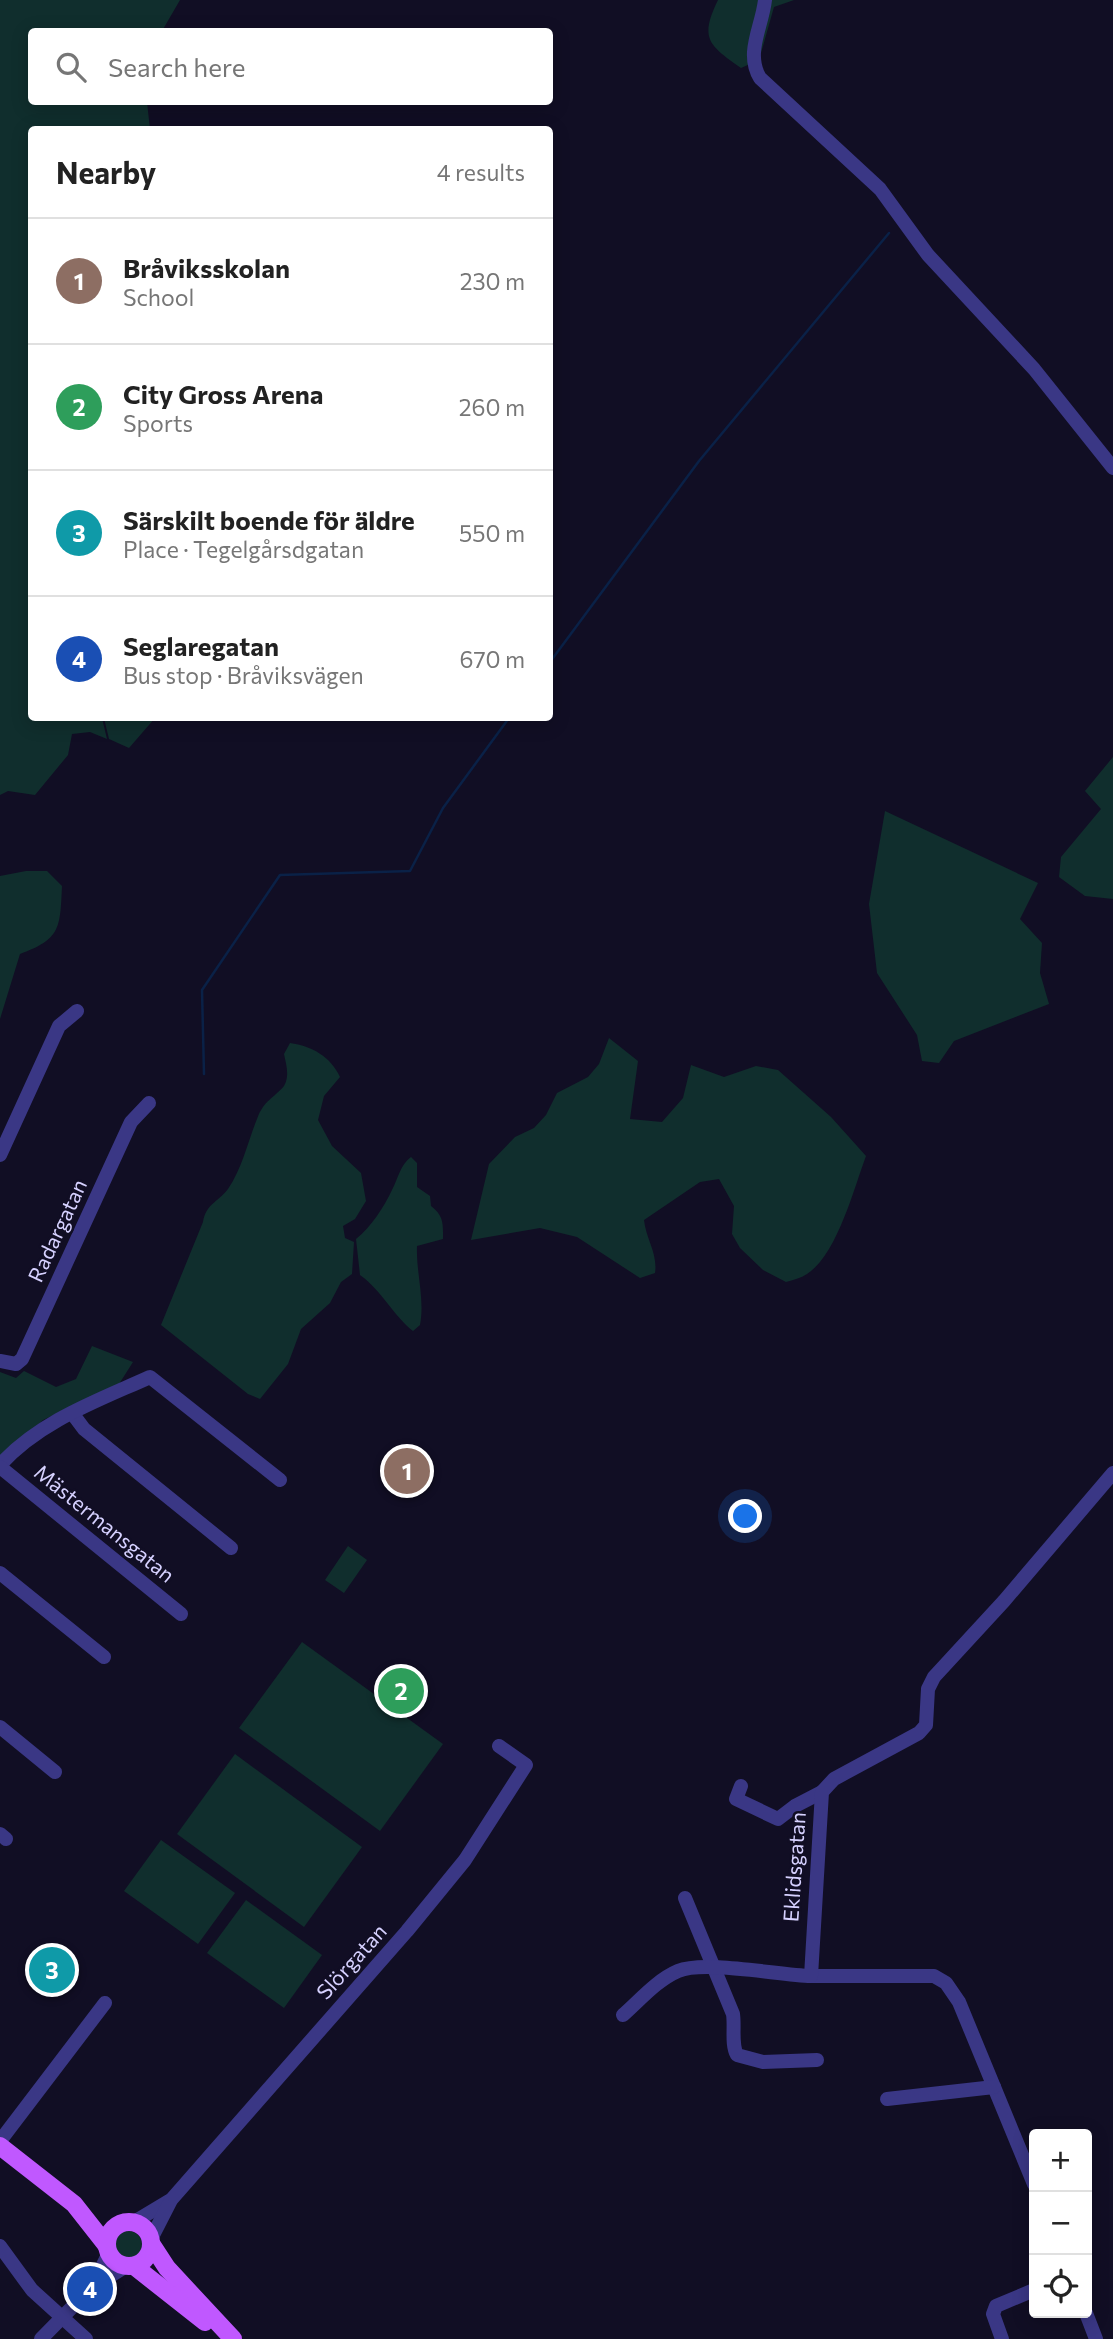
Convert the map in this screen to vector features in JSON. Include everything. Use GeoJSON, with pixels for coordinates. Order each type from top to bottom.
{"type":"FeatureCollection","features":[{"type":"Feature","properties":{"kind":"main road"},"geometry":{"type":"LineString","coordinates":[[0,2144],[74,2204],[119,2264],[130,2266],[225,2339]]}},
{"type":"Feature","properties":{"kind":"main road"},"geometry":{"type":"LineString","coordinates":[[74,2204],[145,2228],[167,2268],[233,2339]]}},
{"type":"Feature","properties":{"kind":"main road"},"geometry":{"type":"LineString","coordinates":[[108,2249],[111,2231],[127,2222]]}},
{"type":"Feature","properties":{"kind":"main road"},"geometry":{"type":"LineString","coordinates":[[130,2266],[146,2258],[151,2242]]}},
{"type":"Feature","properties":{"kind":"street"},"geometry":{"type":"LineString","coordinates":[[765,0],[752,52],[754,69],[760,78],[887,197],[928,255],[1034,369],[1113,468]]}},
{"type":"Feature","properties":{"kind":"street"},"geometry":{"type":"LineString","coordinates":[[0,1155],[59,1026],[77,1011]]}},
{"type":"Feature","properties":{"kind":"street","name":"Radargatan"},"geometry":{"type":"LineString","coordinates":[[0,1361],[16,1364],[22,1359],[131,1122],[149,1103]]}},
{"type":"Feature","properties":{"kind":"street","name":"Mästermansgatan"},"geometry":{"type":"LineString","coordinates":[[181,1614],[0,1466],[31,1436],[72,1413],[150,1377],[280,1480]]}},
{"type":"Feature","properties":{"kind":"street"},"geometry":{"type":"LineString","coordinates":[[72,1413],[84,1429],[231,1548]]}},
{"type":"Feature","properties":{"kind":"street","name":"Eklidsgatan"},"geometry":{"type":"LineString","coordinates":[[811,1976],[822,1792],[834,1779],[919,1733],[926,1725],[928,1689],[934,1677],[1004,1601],[1113,1473]]}},
{"type":"Feature","properties":{"kind":"street"},"geometry":{"type":"LineString","coordinates":[[0,1573],[104,1657]]}},
{"type":"Feature","properties":{"kind":"street"},"geometry":{"type":"LineString","coordinates":[[0,1727],[55,1772]]}},
{"type":"Feature","properties":{"kind":"street","name":"Slörgatan"},"geometry":{"type":"LineString","coordinates":[[151,2242],[170,2200],[407,1931],[465,1860],[526,1765],[499,1746]]}},
{"type":"Feature","properties":{"kind":"street"},"geometry":{"type":"LineString","coordinates":[[741,1786],[736,1799],[778,1819],[795,1806],[822,1792]]}},
{"type":"Feature","properties":{"kind":"street"},"geometry":{"type":"LineString","coordinates":[[685,1898],[733,2014],[736,2032],[733,2048],[737,2055],[762,2062],[817,2060]]}},
{"type":"Feature","properties":{"kind":"street"},"geometry":{"type":"LineString","coordinates":[[623,2015],[659,1983],[676,1972],[697,1966],[811,1976],[934,1976],[946,1983],[959,2002],[1029,2172]]}},
{"type":"Feature","properties":{"kind":"street"},"geometry":{"type":"LineString","coordinates":[[0,2144],[105,2003]]}},
{"type":"Feature","properties":{"kind":"street"},"geometry":{"type":"LineString","coordinates":[[887,2099],[994,2087]]}},
{"type":"Feature","properties":{"kind":"street","name":"Slörgatan"},"geometry":{"type":"LineString","coordinates":[[127,2222],[170,2200]]}},
{"type":"Feature","properties":{"kind":"street"},"geometry":{"type":"LineString","coordinates":[[0,2246],[32,2290],[86,2339]]}},
{"type":"Feature","properties":{"kind":"street"},"geometry":{"type":"LineString","coordinates":[[90,2289],[108,2249]]}},
{"type":"Feature","properties":{"kind":"street"},"geometry":{"type":"LineString","coordinates":[[41,2339],[90,2289],[130,2266]]}},
{"type":"Feature","properties":{"kind":"street"},"geometry":{"type":"LineString","coordinates":[[1002,2339],[993,2314],[996,2306],[1029,2292]]}},
{"type":"Feature","properties":{"kind":"street"},"geometry":{"type":"LineString","coordinates":[[1088,2318],[1096,2339]]}},
{"type":"Feature","properties":{"kind":"green space"},"geometry":{"type":"Polygon","coordinates":[[[0,0],[180,0],[164,28],[28,28],[28,105],[147,105],[150,126],[28,126],[28,721],[103,721],[107,739],[90,732],[72,734],[68,755],[35,795],[8,791],[0,795],[0,0]]]}},
{"type":"Feature","properties":{"kind":"green space"},"geometry":{"type":"Polygon","coordinates":[[[718,0],[794,0],[774,7],[759,60],[741,68],[721,53],[710,40],[709,24],[718,0]]]}},
{"type":"Feature","properties":{"kind":"green space"},"geometry":{"type":"Polygon","coordinates":[[[105,721],[152,721],[129,748],[109,739],[105,721]]]}},
{"type":"Feature","properties":{"kind":"green space"},"geometry":{"type":"Polygon","coordinates":[[[1113,757],[1113,899],[1085,896],[1059,877],[1061,857],[1101,809],[1085,791],[1113,757]]]}},
{"type":"Feature","properties":{"kind":"green space"},"geometry":{"type":"Polygon","coordinates":[[[885,811],[1038,883],[1020,919],[1042,943],[1040,973],[1049,1004],[954,1041],[939,1063],[922,1061],[917,1035],[877,973],[869,904],[885,811]]]}},
{"type":"Feature","properties":{"kind":"green space"},"geometry":{"type":"Polygon","coordinates":[[[26,871],[47,871],[62,886],[59,922],[51,937],[44,943],[20,954],[0,1019],[0,876],[26,871]]]}},
{"type":"Feature","properties":{"kind":"green space"},"geometry":{"type":"Polygon","coordinates":[[[609,1038],[638,1061],[630,1119],[662,1122],[683,1098],[691,1065],[724,1077],[756,1066],[778,1070],[831,1117],[866,1156],[836,1237],[818,1265],[805,1275],[786,1282],[763,1270],[740,1248],[732,1234],[734,1206],[719,1179],[700,1182],[644,1220],[655,1259],[655,1273],[640,1278],[577,1237],[540,1228],[471,1240],[489,1164],[515,1137],[534,1128],[546,1115],[557,1093],[588,1077],[599,1064],[609,1038]]]}},
{"type":"Feature","properties":{"kind":"green space"},"geometry":{"type":"Polygon","coordinates":[[[290,1043],[306,1047],[326,1058],[340,1077],[324,1096],[318,1120],[332,1146],[361,1173],[366,1201],[355,1219],[343,1226],[345,1238],[354,1242],[352,1274],[341,1282],[330,1303],[301,1329],[288,1364],[260,1399],[248,1394],[161,1325],[207,1211],[233,1181],[260,1113],[286,1082],[284,1054],[290,1043]]]}},
{"type":"Feature","properties":{"kind":"green space"},"geometry":{"type":"Polygon","coordinates":[[[411,1157],[417,1163],[417,1187],[430,1196],[431,1206],[442,1221],[443,1234],[443,1239],[417,1246],[421,1315],[420,1325],[413,1331],[360,1275],[356,1239],[381,1210],[402,1168],[411,1157]]]}},
{"type":"Feature","properties":{"kind":"green space"},"geometry":{"type":"Polygon","coordinates":[[[92,1346],[133,1362],[119,1384],[43,1420],[0,1461],[0,1372],[16,1378],[24,1371],[56,1387],[76,1379],[92,1346]]]}},
{"type":"Feature","properties":{"kind":"green space"},"geometry":{"type":"Polygon","coordinates":[[[348,1546],[367,1560],[344,1593],[325,1580],[348,1546]]]}},
{"type":"Feature","properties":{"kind":"green space"},"geometry":{"type":"Polygon","coordinates":[[[302,1642],[443,1744],[380,1831],[239,1728],[302,1642]]]}},
{"type":"Feature","properties":{"kind":"green space"},"geometry":{"type":"Polygon","coordinates":[[[235,1754],[362,1847],[304,1927],[177,1834],[235,1754]]]}},
{"type":"Feature","properties":{"kind":"green space"},"geometry":{"type":"Polygon","coordinates":[[[161,1840],[235,1893],[198,1944],[124,1891],[161,1840]]]}},
{"type":"Feature","properties":{"kind":"green space"},"geometry":{"type":"Polygon","coordinates":[[[246,1900],[322,1955],[284,2008],[207,1953],[246,1900]]]}},
{"type":"Feature","properties":{"kind":"green space"},"geometry":{"type":"Polygon","coordinates":[[[128,2231],[138,2235],[142,2245],[138,2255],[128,2259],[118,2255],[114,2245],[118,2235],[128,2231]]]}},
{"type":"Feature","properties":{"kind":"waterway"},"geometry":{"type":"LineString","coordinates":[[553,658],[699,461],[889,233]]}},
{"type":"Feature","properties":{"kind":"waterway"},"geometry":{"type":"LineString","coordinates":[[204,1074],[202,990],[280,875],[410,871],[443,808],[507,721]]}},
{"type":"Feature","properties":{"kind":"place","name":"Bråviksskolan"},"geometry":{"type":"Point","coordinates":[407,1471]}},
{"type":"Feature","properties":{"kind":"place","name":"City Gross Arena"},"geometry":{"type":"Point","coordinates":[401,1691]}},
{"type":"Feature","properties":{"kind":"place","name":"Särskilt boende för äldre"},"geometry":{"type":"Point","coordinates":[52,1970]}},
{"type":"Feature","properties":{"kind":"place","name":"Seglaregatan"},"geometry":{"type":"Point","coordinates":[90,2289]}}]}
